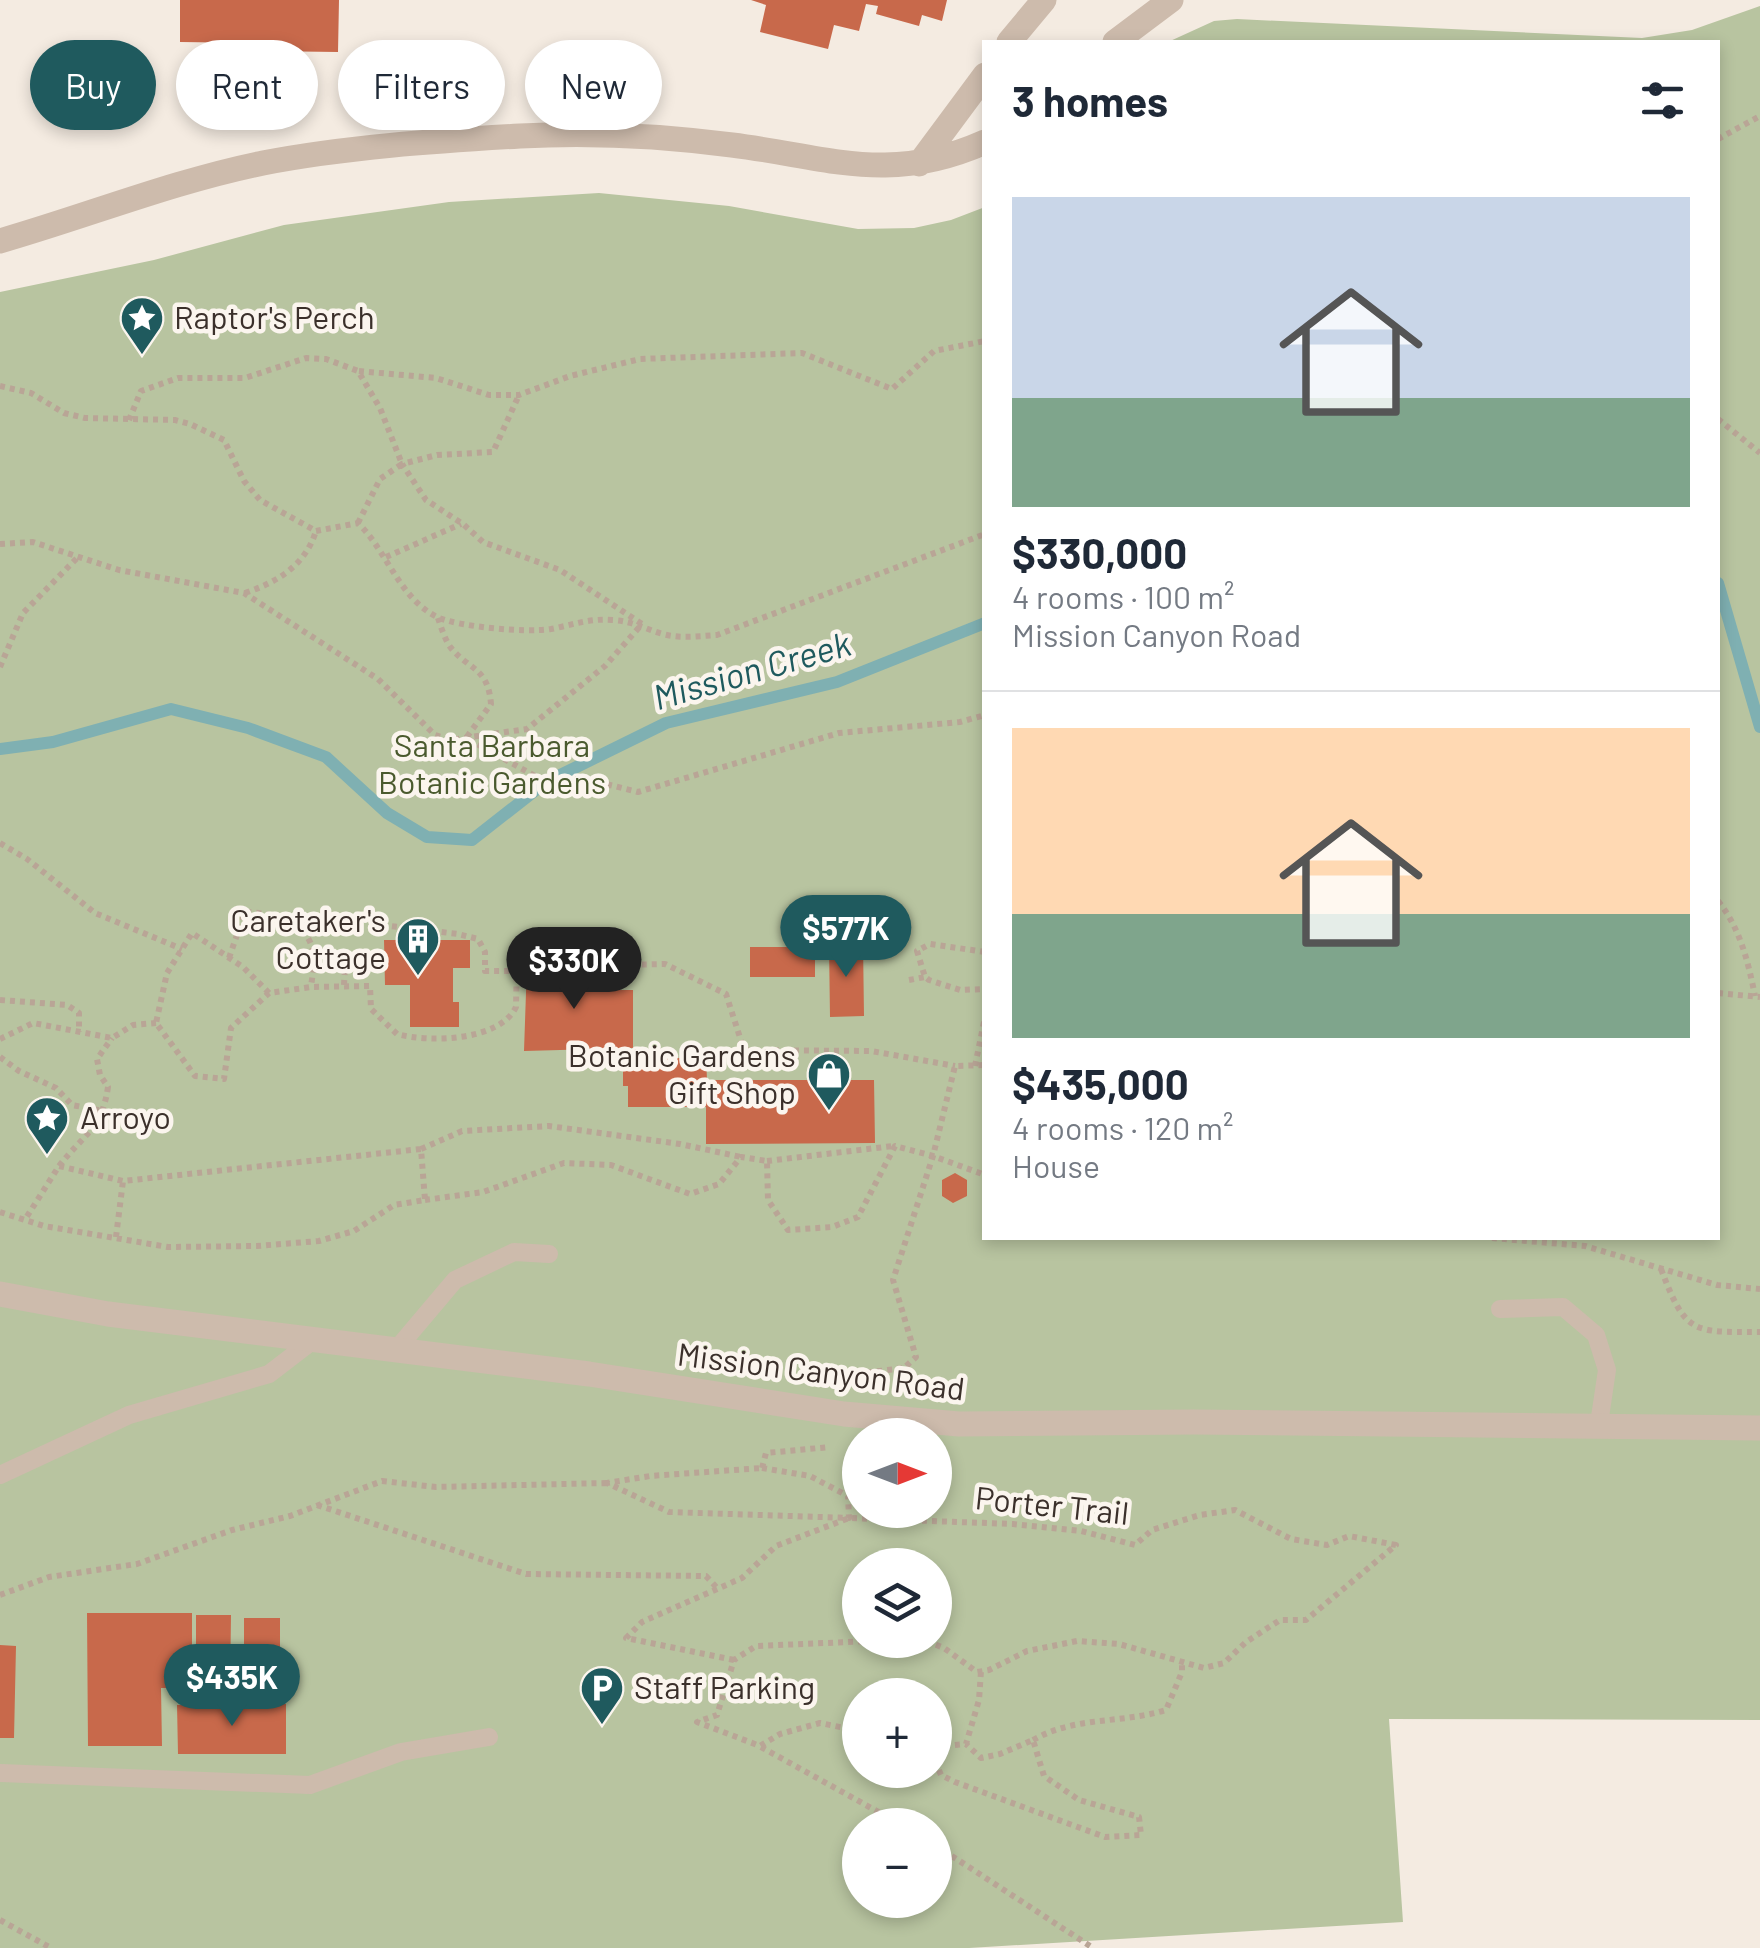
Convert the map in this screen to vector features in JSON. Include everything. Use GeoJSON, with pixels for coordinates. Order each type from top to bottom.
{"type":"FeatureCollection","features":[{"type":"Feature","properties":{"kind":"street"},"geometry":{"type":"LineString","coordinates":[[1011,40],[1044,0]]}},
{"type":"Feature","properties":{"kind":"street"},"geometry":{"type":"LineString","coordinates":[[1119,40],[1171,0]]}},
{"type":"Feature","properties":{"kind":"street"},"geometry":{"type":"LineString","coordinates":[[918,164],[982,79]]}},
{"type":"Feature","properties":{"kind":"street"},"geometry":{"type":"LineString","coordinates":[[0,241],[263,164],[350,151],[523,136],[664,137],[737,145],[854,166],[918,164],[982,143]]}},
{"type":"Feature","properties":{"kind":"street","name":"Mission Canyon Road"},"geometry":{"type":"LineString","coordinates":[[0,1294],[108,1314],[589,1374],[844,1414],[958,1424],[1600,1424],[1760,1428]]}},
{"type":"Feature","properties":{"kind":"lane"},"geometry":{"type":"LineString","coordinates":[[394,1350],[455,1280],[514,1252],[550,1254]]}},
{"type":"Feature","properties":{"kind":"lane"},"geometry":{"type":"LineString","coordinates":[[1500,1308],[1564,1308],[1596,1334],[1608,1370],[1600,1424]]}},
{"type":"Feature","properties":{"kind":"lane"},"geometry":{"type":"LineString","coordinates":[[0,1475],[129,1415],[269,1374],[312,1340]]}},
{"type":"Feature","properties":{"kind":"lane"},"geometry":{"type":"LineString","coordinates":[[0,1773],[310,1785],[401,1752],[489,1737]]}},
{"type":"Feature","properties":{"kind":"path"},"geometry":{"type":"LineString","coordinates":[[1720,139],[1760,116]]}},
{"type":"Feature","properties":{"kind":"path"},"geometry":{"type":"LineString","coordinates":[[129,420],[141,391],[178,378],[245,378],[306,358],[326,358],[358,371],[436,378],[489,394],[519,395],[570,376],[640,359],[802,352],[892,389],[934,351],[982,342]]}},
{"type":"Feature","properties":{"kind":"path"},"geometry":{"type":"LineString","coordinates":[[358,371],[380,408],[402,464],[426,500],[483,542],[560,570],[662,634],[717,634],[982,535]]}},
{"type":"Feature","properties":{"kind":"path"},"geometry":{"type":"LineString","coordinates":[[0,386],[31,394],[64,413],[86,418],[175,420],[224,440],[244,481],[260,500],[316,531],[358,523]]}},
{"type":"Feature","properties":{"kind":"path"},"geometry":{"type":"LineString","coordinates":[[358,523],[380,478],[402,464],[436,455],[493,452],[519,395]]}},
{"type":"Feature","properties":{"kind":"path"},"geometry":{"type":"LineString","coordinates":[[1720,420],[1760,453]]}},
{"type":"Feature","properties":{"kind":"path"},"geometry":{"type":"LineString","coordinates":[[358,523],[376,540],[412,596],[437,617],[450,647],[474,666],[490,690],[491,704],[466,738]]}},
{"type":"Feature","properties":{"kind":"path"},"geometry":{"type":"LineString","coordinates":[[385,557],[462,524]]}},
{"type":"Feature","properties":{"kind":"path"},"geometry":{"type":"LineString","coordinates":[[244,593],[278,582],[299,561],[316,531]]}},
{"type":"Feature","properties":{"kind":"path"},"geometry":{"type":"LineString","coordinates":[[0,544],[33,542],[119,570],[244,593],[378,679],[435,734],[450,740],[527,728],[605,666],[642,624]]}},
{"type":"Feature","properties":{"kind":"path"},"geometry":{"type":"LineString","coordinates":[[0,667],[23,613],[78,557]]}},
{"type":"Feature","properties":{"kind":"path"},"geometry":{"type":"LineString","coordinates":[[437,617],[523,632],[591,619],[642,624]]}},
{"type":"Feature","properties":{"kind":"path"},"geometry":{"type":"LineString","coordinates":[[466,738],[546,782],[582,778],[638,792],[839,733],[960,722],[982,716]]}},
{"type":"Feature","properties":{"kind":"path"},"geometry":{"type":"LineString","coordinates":[[0,843],[27,859],[95,913],[182,949]]}},
{"type":"Feature","properties":{"kind":"path"},"geometry":{"type":"LineString","coordinates":[[1720,904],[1730,916],[1748,959],[1758,996],[1720,993]]}},
{"type":"Feature","properties":{"kind":"path"},"geometry":{"type":"LineString","coordinates":[[229,958],[245,912],[270,913],[302,929],[314,953],[311,987]]}},
{"type":"Feature","properties":{"kind":"path"},"geometry":{"type":"LineString","coordinates":[[382,925],[478,939],[485,952],[485,971],[517,971]]}},
{"type":"Feature","properties":{"kind":"path"},"geometry":{"type":"LineString","coordinates":[[269,993],[192,932],[167,974],[156,1023],[195,1076],[224,1079],[231,1028],[269,993],[311,987],[370,986],[371,1010],[397,1034],[469,1036],[487,1032],[513,1014],[517,957],[595,958],[619,964],[665,964],[726,994],[744,1050],[871,1051],[955,1066],[982,1065]]}},
{"type":"Feature","properties":{"kind":"path"},"geometry":{"type":"LineString","coordinates":[[925,977],[916,951],[925,945],[982,952]]}},
{"type":"Feature","properties":{"kind":"path"},"geometry":{"type":"LineString","coordinates":[[344,985],[346,948]]}},
{"type":"Feature","properties":{"kind":"path"},"geometry":{"type":"LineString","coordinates":[[908,980],[925,977],[960,990],[982,990]]}},
{"type":"Feature","properties":{"kind":"path"},"geometry":{"type":"LineString","coordinates":[[0,1000],[67,1005],[79,1013],[79,1032]]}},
{"type":"Feature","properties":{"kind":"path"},"geometry":{"type":"LineString","coordinates":[[0,1039],[33,1023],[112,1038]]}},
{"type":"Feature","properties":{"kind":"path"},"geometry":{"type":"LineString","coordinates":[[26,1218],[59,1166],[96,1127],[104,1111],[108,1087],[100,1075],[98,1058],[112,1038],[133,1026],[156,1023]]}},
{"type":"Feature","properties":{"kind":"path"},"geometry":{"type":"LineString","coordinates":[[975,1066],[982,1032]]}},
{"type":"Feature","properties":{"kind":"path"},"geometry":{"type":"LineString","coordinates":[[0,1057],[19,1071],[56,1088],[72,1105],[104,1111]]}},
{"type":"Feature","properties":{"kind":"path"},"geometry":{"type":"LineString","coordinates":[[853,1384],[863,1373],[904,1368],[916,1357],[893,1280],[955,1066]]}},
{"type":"Feature","properties":{"kind":"path"},"geometry":{"type":"LineString","coordinates":[[59,1166],[124,1181],[420,1149],[462,1130],[549,1126],[680,1144],[767,1162],[894,1146],[982,1174]]}},
{"type":"Feature","properties":{"kind":"path"},"geometry":{"type":"LineString","coordinates":[[767,1162],[768,1200],[788,1230],[832,1227],[858,1217],[894,1146]]}},
{"type":"Feature","properties":{"kind":"path"},"geometry":{"type":"LineString","coordinates":[[420,1149],[425,1200]]}},
{"type":"Feature","properties":{"kind":"path"},"geometry":{"type":"LineString","coordinates":[[0,1212],[44,1226],[168,1246],[319,1241],[354,1230],[394,1204],[483,1192],[564,1162],[611,1165],[690,1194],[719,1184],[741,1157]]}},
{"type":"Feature","properties":{"kind":"path"},"geometry":{"type":"LineString","coordinates":[[116,1237],[124,1181]]}},
{"type":"Feature","properties":{"kind":"path"},"geometry":{"type":"LineString","coordinates":[[1515,1240],[1585,1246],[1717,1285],[1760,1289]]}},
{"type":"Feature","properties":{"kind":"path"},"geometry":{"type":"LineString","coordinates":[[1660,1268],[1677,1310],[1690,1324],[1713,1332],[1760,1332]]}},
{"type":"Feature","properties":{"kind":"path"},"geometry":{"type":"LineString","coordinates":[[762,1468],[766,1454],[842,1445]]}},
{"type":"Feature","properties":{"kind":"path"},"geometry":{"type":"LineString","coordinates":[[0,1595],[50,1577],[137,1564],[232,1530],[290,1516],[382,1481],[436,1486],[608,1483],[762,1468],[810,1476],[842,1493]]}},
{"type":"Feature","properties":{"kind":"path"},"geometry":{"type":"LineString","coordinates":[[608,1483],[669,1512],[842,1518]]}},
{"type":"Feature","properties":{"kind":"path"},"geometry":{"type":"LineString","coordinates":[[317,1506],[526,1574],[706,1576],[718,1590]]}},
{"type":"Feature","properties":{"kind":"path","name":"Porter Trail"},"geometry":{"type":"LineString","coordinates":[[952,1522],[1081,1532],[1136,1545],[1152,1530],[1200,1515],[1235,1510],[1291,1539],[1327,1545],[1349,1536],[1396,1545],[1306,1620],[1280,1620],[1246,1642],[1224,1663],[1204,1668],[1182,1661]]}},
{"type":"Feature","properties":{"kind":"path"},"geometry":{"type":"LineString","coordinates":[[734,1660],[626,1638],[642,1622],[742,1578],[776,1546],[842,1521]]}},
{"type":"Feature","properties":{"kind":"path"},"geometry":{"type":"LineString","coordinates":[[952,1654],[977,1672],[1027,1651],[1078,1641],[1119,1644],[1182,1661],[1182,1672],[1166,1710],[1056,1726],[1000,1754],[980,1758],[966,1744]]}},
{"type":"Feature","properties":{"kind":"path"},"geometry":{"type":"LineString","coordinates":[[842,1642],[756,1646],[734,1660],[717,1715],[697,1722],[760,1746],[871,1808]]}},
{"type":"Feature","properties":{"kind":"path"},"geometry":{"type":"LineString","coordinates":[[966,1744],[979,1700],[981,1671]]}},
{"type":"Feature","properties":{"kind":"path"},"geometry":{"type":"LineString","coordinates":[[760,1746],[780,1734],[820,1723],[842,1727]]}},
{"type":"Feature","properties":{"kind":"path"},"geometry":{"type":"LineString","coordinates":[[952,1781],[1106,1837],[1142,1835],[1139,1817],[1079,1800],[1044,1776],[1033,1740]]}},
{"type":"Feature","properties":{"kind":"path"},"geometry":{"type":"LineString","coordinates":[[952,1745],[966,1744]]}},
{"type":"Feature","properties":{"kind":"path"},"geometry":{"type":"LineString","coordinates":[[952,1856],[1093,1948]]}},
{"type":"Feature","properties":{"kind":"path"},"geometry":{"type":"LineString","coordinates":[[0,1920],[51,1948]]}},
{"type":"Feature","properties":{"kind":"green space","name":"Santa Barbara Botanic Gardens"},"geometry":{"type":"Polygon","coordinates":[[[1760,6],[1760,1720],[1389,1719],[1403,1922],[969,1948],[0,1948],[0,292],[154,260],[284,225],[449,202],[599,193],[729,206],[858,229],[914,228],[982,208],[982,1240],[1720,1240],[1720,40],[1172,40],[1214,21],[1642,38],[1692,30],[1760,6]]]}},
{"type":"Feature","properties":{"kind":"building"},"geometry":{"type":"Polygon","coordinates":[[[180,0],[339,0],[338,52],[318,52],[318,40],[180,40],[180,0]]]}},
{"type":"Feature","properties":{"kind":"building"},"geometry":{"type":"Polygon","coordinates":[[[751,0],[947,0],[942,21],[922,15],[919,26],[876,14],[878,6],[866,4],[859,31],[834,25],[828,49],[760,32],[766,5],[751,0]]]}},
{"type":"Feature","properties":{"kind":"building","name":"Caretaker's Cottage"},"geometry":{"type":"Polygon","coordinates":[[[384,940],[470,940],[470,968],[453,968],[453,1002],[459,1002],[459,1027],[410,1027],[410,985],[385,985],[384,940]]]}},
{"type":"Feature","properties":{"kind":"building"},"geometry":{"type":"Polygon","coordinates":[[[863,943],[864,1016],[830,1017],[829,944],[863,943]]]}},
{"type":"Feature","properties":{"kind":"building"},"geometry":{"type":"Polygon","coordinates":[[[750,947],[815,947],[815,977],[750,977],[750,947]]]}},
{"type":"Feature","properties":{"kind":"building"},"geometry":{"type":"Polygon","coordinates":[[[527,964],[585,964],[585,990],[633,990],[633,1048],[524,1051],[527,964]]]}},
{"type":"Feature","properties":{"kind":"building"},"geometry":{"type":"Polygon","coordinates":[[[706,1057],[707,1080],[874,1080],[875,1143],[706,1144],[706,1107],[628,1107],[623,1060],[706,1057]]]}},
{"type":"Feature","properties":{"kind":"building"},"geometry":{"type":"Polygon","coordinates":[[[955,1173],[967,1180],[967,1196],[953,1203],[942,1196],[942,1180],[955,1173]]]}},
{"type":"Feature","properties":{"kind":"building"},"geometry":{"type":"Polygon","coordinates":[[[87,1613],[192,1613],[192,1688],[161,1688],[162,1746],[88,1746],[87,1613]]]}},
{"type":"Feature","properties":{"kind":"building"},"geometry":{"type":"Polygon","coordinates":[[[196,1615],[231,1615],[230,1688],[196,1687],[196,1615]]]}},
{"type":"Feature","properties":{"kind":"building"},"geometry":{"type":"Polygon","coordinates":[[[244,1618],[280,1618],[280,1692],[244,1692],[244,1618]]]}},
{"type":"Feature","properties":{"kind":"building"},"geometry":{"type":"Polygon","coordinates":[[[0,1645],[16,1646],[14,1738],[0,1738],[0,1645]]]}},
{"type":"Feature","properties":{"kind":"building"},"geometry":{"type":"Polygon","coordinates":[[[286,1704],[286,1754],[178,1754],[177,1705],[286,1704]]]}},
{"type":"Feature","properties":{"kind":"waterway","name":"Mission Creek"},"geometry":{"type":"LineString","coordinates":[[1720,590],[1760,727]]}},
{"type":"Feature","properties":{"kind":"waterway","name":"Mission Creek"},"geometry":{"type":"LineString","coordinates":[[0,749],[53,742],[171,709],[248,728],[326,757],[387,813],[427,837],[472,840],[546,782],[666,723],[837,682],[982,624]]}},
{"type":"Feature","properties":{"kind":"place","name":"Raptor's Perch"},"geometry":{"type":"Point","coordinates":[142,356]}},
{"type":"Feature","properties":{"kind":"place","name":"Caretaker's Cottage"},"geometry":{"type":"Point","coordinates":[418,977]}},
{"type":"Feature","properties":{"kind":"place","name":"Botanic Gardens Gift Shop"},"geometry":{"type":"Point","coordinates":[829,1112]}},
{"type":"Feature","properties":{"kind":"place","name":"Arroyo"},"geometry":{"type":"Point","coordinates":[47,1156]}},
{"type":"Feature","properties":{"kind":"place","name":"Staff Parking"},"geometry":{"type":"Point","coordinates":[602,1726]}}]}
